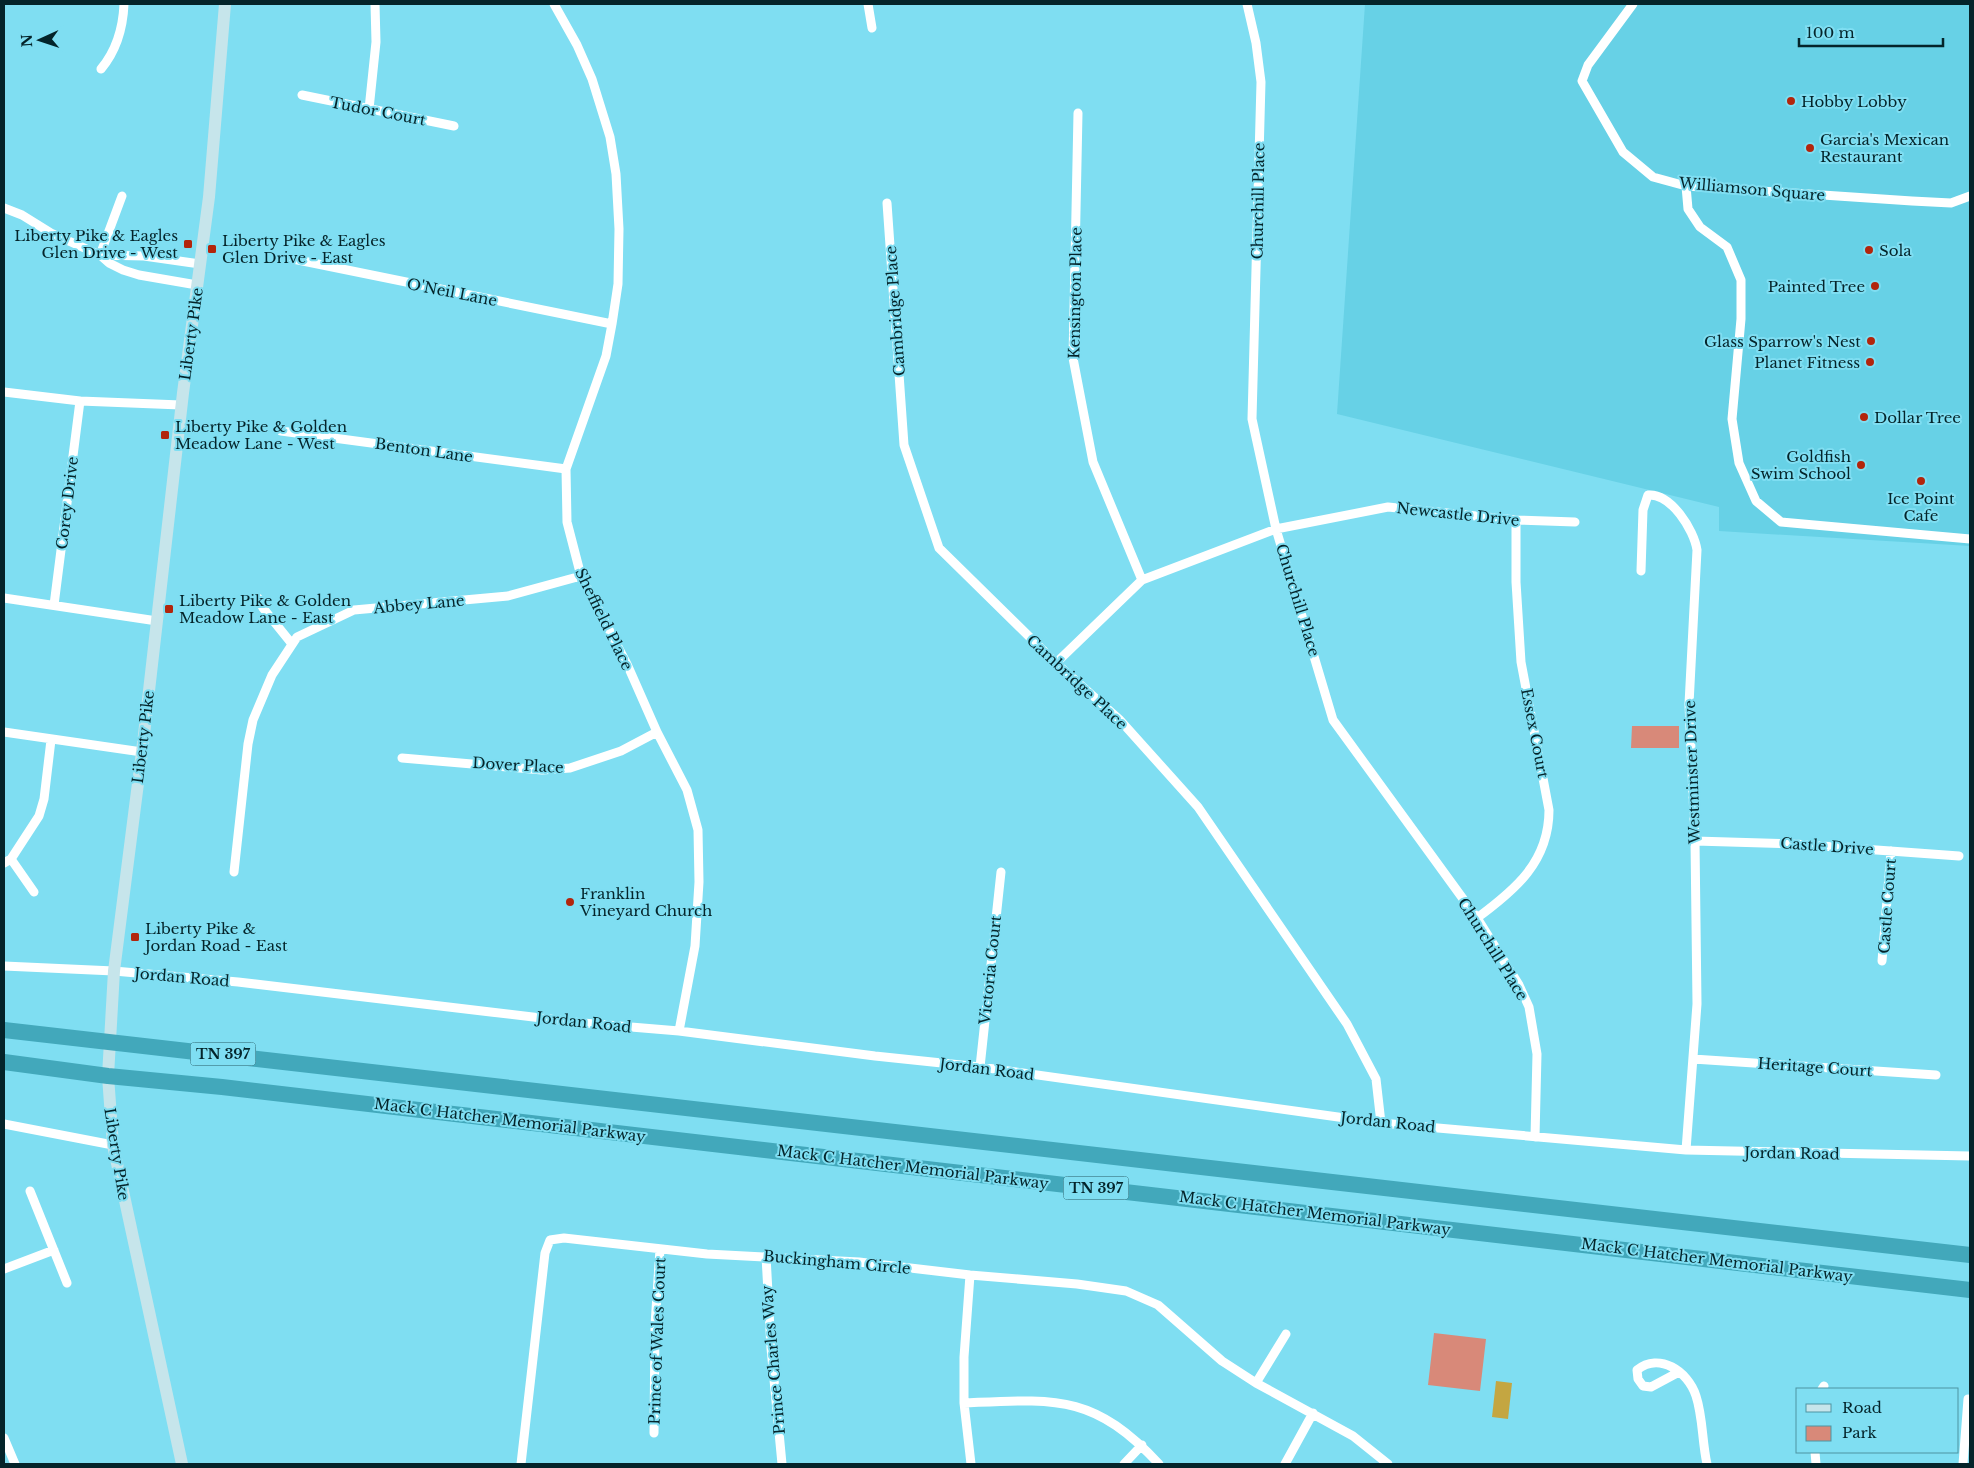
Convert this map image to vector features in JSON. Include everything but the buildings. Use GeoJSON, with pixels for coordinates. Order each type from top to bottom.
{"type":"FeatureCollection","features":[{"type":"Feature","properties":{"kind":"highway","name":"Mack C Hatcher Memorial Parkway"},"geometry":{"type":"LineString","coordinates":[[4,1030],[1970,1255]]}},
{"type":"Feature","properties":{"kind":"highway","name":"Mack C Hatcher Memorial Parkway"},"geometry":{"type":"LineString","coordinates":[[4,1062],[108,1076],[252,1090],[1970,1290]]}},
{"type":"Feature","properties":{"kind":"highway"},"geometry":{"type":"LineString","coordinates":[[1905,1282],[1918,1290],[1970,1296]]}},
{"type":"Feature","properties":{"kind":"street"},"geometry":{"type":"LineString","coordinates":[[101,69],[112,56],[118,38],[124,4]]}},
{"type":"Feature","properties":{"kind":"street","name":"Liberty Pike"},"geometry":{"type":"LineString","coordinates":[[182,1464],[113,1145],[108,1076],[109,1042],[114,971],[142,752],[216,127],[225,4]]}},
{"type":"Feature","properties":{"kind":"street"},"geometry":{"type":"LineString","coordinates":[[369,109],[376,42],[375,4]]}},
{"type":"Feature","properties":{"kind":"street","name":"Sheffield Place"},"geometry":{"type":"LineString","coordinates":[[554,4],[577,46],[592,79],[610,137],[616,174],[619,229],[618,284],[606,356],[566,468],[567,522],[581,576],[627,664],[657,732],[687,790],[698,830],[699,882],[695,946],[679,1031]]}},
{"type":"Feature","properties":{"kind":"street"},"geometry":{"type":"LineString","coordinates":[[868,4],[872,28]]}},
{"type":"Feature","properties":{"kind":"street","name":"Churchill Place"},"geometry":{"type":"LineString","coordinates":[[1247,4],[1256,43],[1261,82],[1252,419],[1276,529],[1333,720],[1477,918],[1519,985],[1529,1006],[1537,1054],[1535,1137]]}},
{"type":"Feature","properties":{"kind":"street","name":"Williamson Square"},"geometry":{"type":"LineString","coordinates":[[1633,4],[1588,65],[1582,81],[1623,152],[1654,177],[1686,186],[1912,201],[1951,203],[1970,196]]}},
{"type":"Feature","properties":{"kind":"street","name":"Tudor Court"},"geometry":{"type":"LineString","coordinates":[[302,95],[454,126]]}},
{"type":"Feature","properties":{"kind":"street","name":"Kensington Place"},"geometry":{"type":"LineString","coordinates":[[1078,113],[1073,358],[1093,462],[1142,580]]}},
{"type":"Feature","properties":{"kind":"street"},"geometry":{"type":"LineString","coordinates":[[1686,186],[1688,209],[1700,227],[1727,247],[1741,280],[1741,319],[1732,419],[1739,463],[1756,501],[1781,522],[1970,539]]}},
{"type":"Feature","properties":{"kind":"street"},"geometry":{"type":"LineString","coordinates":[[100,255],[122,196]]}},
{"type":"Feature","properties":{"kind":"street","name":"Cambridge Place"},"geometry":{"type":"LineString","coordinates":[[887,203],[904,445],[939,548],[1056,663],[1119,719],[1198,807],[1347,1024],[1376,1079],[1381,1123]]}},
{"type":"Feature","properties":{"kind":"street"},"geometry":{"type":"LineString","coordinates":[[4,208],[100,255],[109,263],[131,273],[197,284]]}},
{"type":"Feature","properties":{"kind":"street"},"geometry":{"type":"LineString","coordinates":[[100,255],[144,256],[200,264]]}},
{"type":"Feature","properties":{"kind":"street","name":"O'Neil Lane"},"geometry":{"type":"LineString","coordinates":[[292,259],[612,324]]}},
{"type":"Feature","properties":{"kind":"street"},"geometry":{"type":"LineString","coordinates":[[4,392],[80,401],[182,405]]}},
{"type":"Feature","properties":{"kind":"street","name":"Corey Drive"},"geometry":{"type":"LineString","coordinates":[[54,605],[80,401]]}},
{"type":"Feature","properties":{"kind":"street","name":"Benton Lane"},"geometry":{"type":"LineString","coordinates":[[281,431],[566,468]]}},
{"type":"Feature","properties":{"kind":"street","name":"Westminster Drive"},"geometry":{"type":"LineString","coordinates":[[1640,571],[1643,510],[1648,495],[1656,494],[1664,497],[1686,522],[1696,538],[1697,550],[1689,704],[1695,841],[1697,1004],[1686,1150]]}},
{"type":"Feature","properties":{"kind":"street","name":"Newcastle Drive"},"geometry":{"type":"LineString","coordinates":[[1056,663],[1142,580],[1276,529],[1388,507],[1516,520],[1575,522]]}},
{"type":"Feature","properties":{"kind":"street","name":"Essex Court"},"geometry":{"type":"LineString","coordinates":[[1477,918],[1520,884],[1528,874],[1542,852],[1549,824],[1549,810],[1522,662],[1516,582],[1516,520]]}},
{"type":"Feature","properties":{"kind":"street","name":"Abbey Lane"},"geometry":{"type":"LineString","coordinates":[[234,872],[248,744],[253,720],[272,675],[297,637],[354,610],[508,596],[581,576]]}},
{"type":"Feature","properties":{"kind":"street"},"geometry":{"type":"LineString","coordinates":[[4,598],[157,621]]}},
{"type":"Feature","properties":{"kind":"street"},"geometry":{"type":"LineString","coordinates":[[258,598],[263,608],[292,644]]}},
{"type":"Feature","properties":{"kind":"street"},"geometry":{"type":"LineString","coordinates":[[4,732],[142,752]]}},
{"type":"Feature","properties":{"kind":"street","name":"Dover Place"},"geometry":{"type":"LineString","coordinates":[[402,758],[542,770],[570,768],[621,751],[657,732]]}},
{"type":"Feature","properties":{"kind":"street"},"geometry":{"type":"LineString","coordinates":[[34,892],[7,861],[39,816],[44,799],[51,740]]}},
{"type":"Feature","properties":{"kind":"street","name":"Castle Drive"},"geometry":{"type":"LineString","coordinates":[[1695,841],[1744,841],[1959,856]]}},
{"type":"Feature","properties":{"kind":"street","name":"Castle Court"},"geometry":{"type":"LineString","coordinates":[[1882,961],[1891,851]]}},
{"type":"Feature","properties":{"kind":"street","name":"Victoria Court"},"geometry":{"type":"LineString","coordinates":[[980,1067],[1001,872]]}},
{"type":"Feature","properties":{"kind":"street","name":"Jordan Road"},"geometry":{"type":"LineString","coordinates":[[4,966],[114,971],[238,982],[583,1023],[679,1031],[875,1056],[980,1067],[1381,1123],[1686,1150],[1970,1156]]}},
{"type":"Feature","properties":{"kind":"street","name":"Heritage Court"},"geometry":{"type":"LineString","coordinates":[[1693,1059],[1936,1075]]}},
{"type":"Feature","properties":{"kind":"street"},"geometry":{"type":"LineString","coordinates":[[4,1124],[113,1145]]}},
{"type":"Feature","properties":{"kind":"street"},"geometry":{"type":"LineString","coordinates":[[30,1191],[67,1283]]}},
{"type":"Feature","properties":{"kind":"street","name":"Buckingham Circle"},"geometry":{"type":"LineString","coordinates":[[521,1464],[545,1253],[550,1240],[564,1238],[707,1254],[859,1262],[970,1275],[1077,1284],[1126,1292],[1158,1305],[1222,1361],[1256,1383],[1353,1436],[1388,1464]]}},
{"type":"Feature","properties":{"kind":"street","name":"Prince of Wales Court"},"geometry":{"type":"LineString","coordinates":[[654,1433],[655,1325],[660,1249]]}},
{"type":"Feature","properties":{"kind":"street"},"geometry":{"type":"LineString","coordinates":[[4,1269],[54,1250]]}},
{"type":"Feature","properties":{"kind":"street","name":"Prince Charles Way"},"geometry":{"type":"LineString","coordinates":[[766,1256],[771,1348],[782,1464]]}},
{"type":"Feature","properties":{"kind":"street"},"geometry":{"type":"LineString","coordinates":[[970,1275],[964,1357],[964,1403],[971,1464]]}},
{"type":"Feature","properties":{"kind":"street"},"geometry":{"type":"LineString","coordinates":[[1256,1383],[1286,1334]]}},
{"type":"Feature","properties":{"kind":"street"},"geometry":{"type":"LineString","coordinates":[[1679,1372],[1690,1383],[1696,1395],[1707,1464]]}},
{"type":"Feature","properties":{"kind":"street"},"geometry":{"type":"LineString","coordinates":[[1963,1464],[1968,1399]]}},
{"type":"Feature","properties":{"kind":"street"},"geometry":{"type":"LineString","coordinates":[[964,1403],[1043,1400],[1071,1405],[1097,1413],[1117,1425],[1142,1445],[1159,1464]]}},
{"type":"Feature","properties":{"kind":"street"},"geometry":{"type":"LineString","coordinates":[[1285,1464],[1313,1413]]}},
{"type":"Feature","properties":{"kind":"street"},"geometry":{"type":"LineString","coordinates":[[4,1438],[15,1464]]}},
{"type":"Feature","properties":{"kind":"street"},"geometry":{"type":"LineString","coordinates":[[1124,1464],[1142,1445]]}},
{"type":"Feature","properties":{"kind":"shaded area"},"geometry":{"type":"Polygon","coordinates":[[[1365,4],[1970,4],[1970,546],[1719,531],[1719,507],[1337,414],[1365,4]]]}},
{"type":"Feature","properties":{"kind":"shaded area"},"geometry":{"type":"Polygon","coordinates":[[[1496,1381],[1512,1383],[1508,1419],[1492,1417],[1496,1381]]]}},
{"type":"Feature","properties":{"kind":"green space"},"geometry":{"type":"Polygon","coordinates":[[[1632,726],[1679,726],[1679,748],[1631,748],[1632,726]]]}},
{"type":"Feature","properties":{"kind":"green space"},"geometry":{"type":"Polygon","coordinates":[[[1434,1333],[1486,1339],[1480,1391],[1428,1385],[1434,1333]]]}},
{"type":"Feature","properties":{"kind":"place","name":"Hobby Lobby"},"geometry":{"type":"Point","coordinates":[1791,101]}},
{"type":"Feature","properties":{"kind":"place","name":"Garcia's Mexican Restaurant"},"geometry":{"type":"Point","coordinates":[1810,148]}},
{"type":"Feature","properties":{"kind":"place","name":"Liberty Pike & Eagles Glen Drive - West"},"geometry":{"type":"Point","coordinates":[188,244]}},
{"type":"Feature","properties":{"kind":"place","name":"Liberty Pike & Eagles Glen Drive - East"},"geometry":{"type":"Point","coordinates":[212,249]}},
{"type":"Feature","properties":{"kind":"place","name":"Sola"},"geometry":{"type":"Point","coordinates":[1869,250]}},
{"type":"Feature","properties":{"kind":"place","name":"Painted Tree"},"geometry":{"type":"Point","coordinates":[1875,286]}},
{"type":"Feature","properties":{"kind":"place","name":"Glass Sparrow's Nest"},"geometry":{"type":"Point","coordinates":[1871,341]}},
{"type":"Feature","properties":{"kind":"place","name":"Planet Fitness"},"geometry":{"type":"Point","coordinates":[1870,362]}},
{"type":"Feature","properties":{"kind":"place","name":"Dollar Tree"},"geometry":{"type":"Point","coordinates":[1864,417]}},
{"type":"Feature","properties":{"kind":"place","name":"Liberty Pike & Golden Meadow Lane - West"},"geometry":{"type":"Point","coordinates":[165,435]}},
{"type":"Feature","properties":{"kind":"place","name":"Goldfish Swim School"},"geometry":{"type":"Point","coordinates":[1861,465]}},
{"type":"Feature","properties":{"kind":"place","name":"Ice Point Cafe"},"geometry":{"type":"Point","coordinates":[1921,481]}},
{"type":"Feature","properties":{"kind":"place","name":"Liberty Pike & Golden Meadow Lane - East"},"geometry":{"type":"Point","coordinates":[169,609]}},
{"type":"Feature","properties":{"kind":"place","name":"Franklin Vineyard Church"},"geometry":{"type":"Point","coordinates":[570,902]}},
{"type":"Feature","properties":{"kind":"place","name":"Liberty Pike & Jordan Road - East"},"geometry":{"type":"Point","coordinates":[135,937]}}]}
